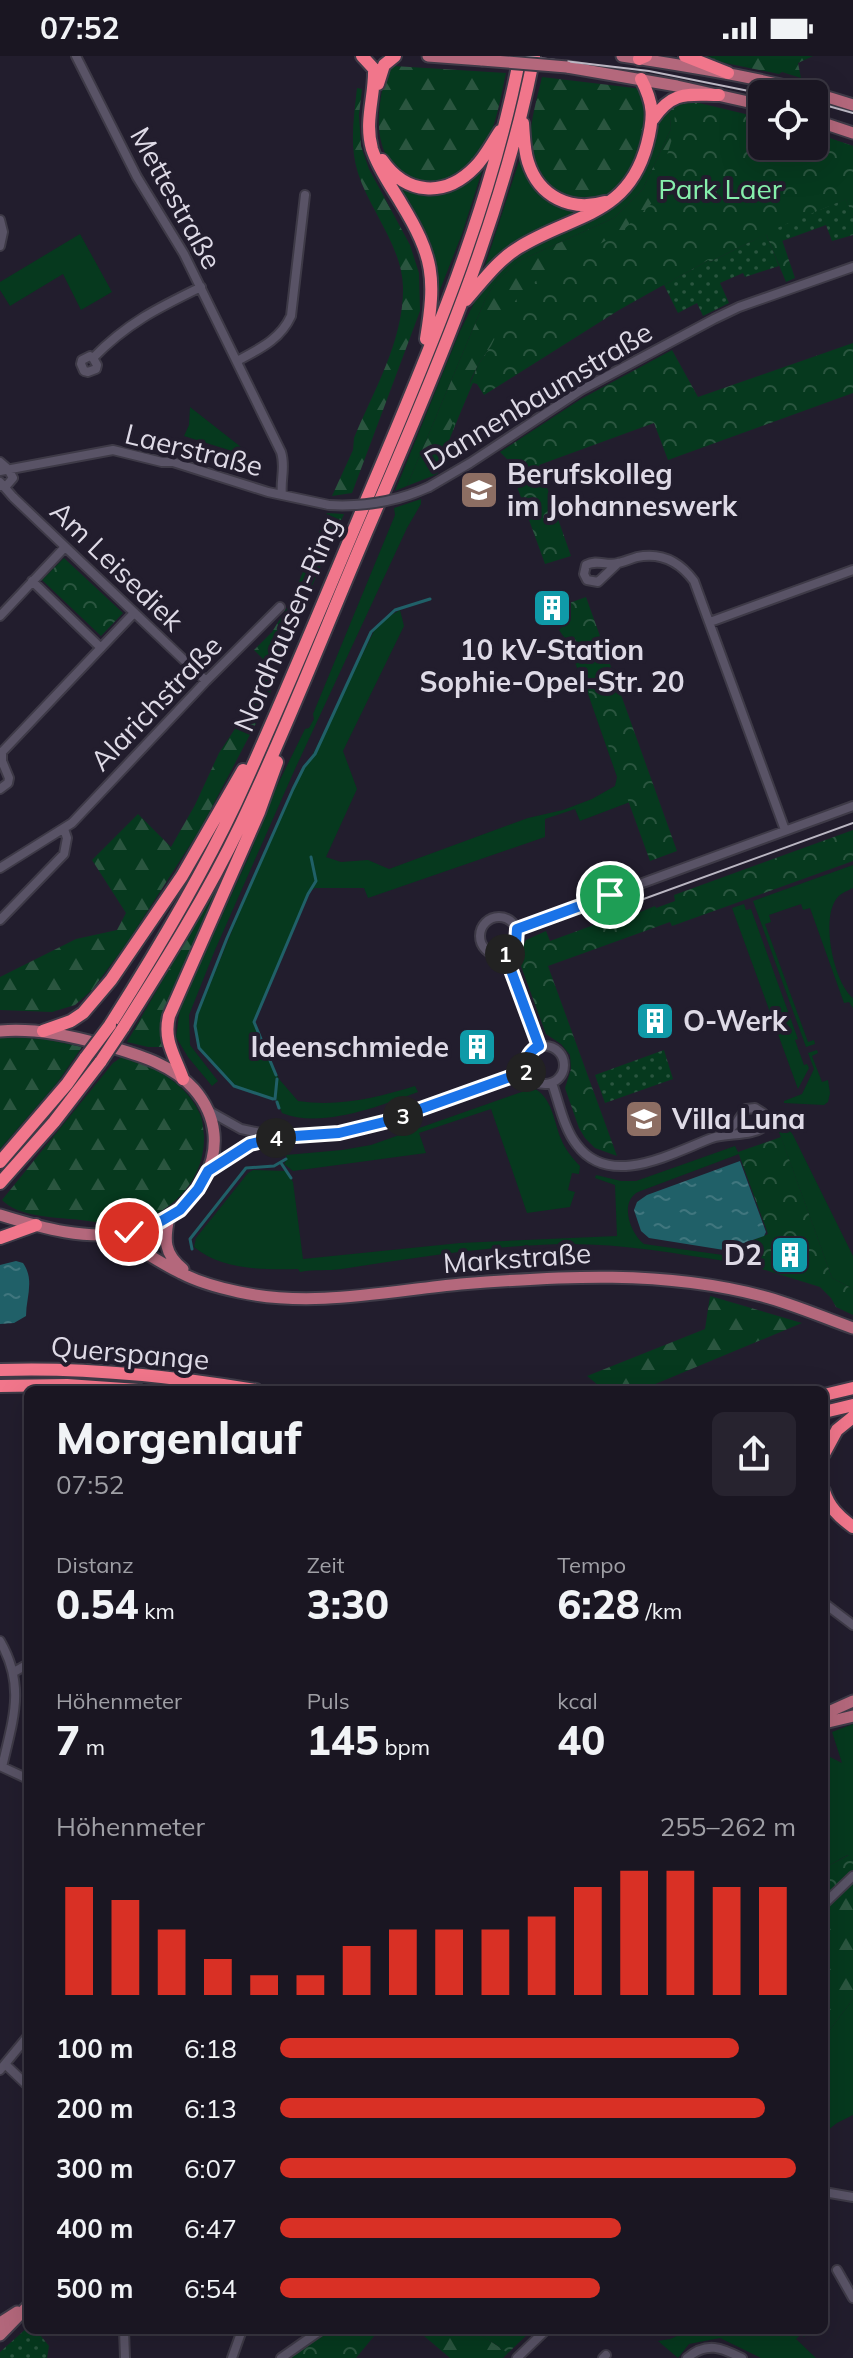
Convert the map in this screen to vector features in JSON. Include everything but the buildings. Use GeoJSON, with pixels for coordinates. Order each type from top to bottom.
{"type":"FeatureCollection","features":[{"type":"Feature","properties":{"kind":"highway"},"geometry":{"type":"LineString","coordinates":[[362,56],[374,69],[368,125],[374,157],[419,235],[430,263],[433,296],[423,362]]}},
{"type":"Feature","properties":{"kind":"highway"},"geometry":{"type":"LineString","coordinates":[[395,56],[381,70],[374,127],[382,160],[404,182],[437,188],[461,179],[478,163],[506,121]]}},
{"type":"Feature","properties":{"kind":"highway","name":"Nordhausen-Ring"},"geometry":{"type":"LineString","coordinates":[[0,1183],[54,1122],[101,1061],[116,1027],[210,855],[283,697],[423,362],[481,210],[520,56]]}},
{"type":"Feature","properties":{"kind":"highway"},"geometry":{"type":"LineString","coordinates":[[534,56],[522,112],[527,161],[545,190],[560,201],[589,206],[612,199]]}},
{"type":"Feature","properties":{"kind":"highway"},"geometry":{"type":"LineString","coordinates":[[685,56],[728,73]]}},
{"type":"Feature","properties":{"kind":"highway"},"geometry":{"type":"LineString","coordinates":[[459,309],[511,253],[538,237],[597,212],[635,175],[652,120],[652,101],[641,79]]}},
{"type":"Feature","properties":{"kind":"highway"},"geometry":{"type":"LineString","coordinates":[[652,120],[663,105],[674,97],[719,95]]}},
{"type":"Feature","properties":{"kind":"highway","name":"Nordhausen-Ring"},"geometry":{"type":"LineString","coordinates":[[0,1162],[86,1057],[116,1027],[189,922],[241,825],[309,673],[459,309],[497,202],[522,112]]}},
{"type":"Feature","properties":{"kind":"highway"},"geometry":{"type":"LineString","coordinates":[[183,1079],[168,1044],[166,1031],[169,1016],[259,812],[309,673]]}},
{"type":"Feature","properties":{"kind":"highway"},"geometry":{"type":"LineString","coordinates":[[43,1031],[83,1013],[128,957],[205,837],[283,697]]}},
{"type":"Feature","properties":{"kind":"highway"},"geometry":{"type":"LineString","coordinates":[[0,1238],[36,1225]]}},
{"type":"Feature","properties":{"kind":"highway","name":"Querspange"},"geometry":{"type":"LineString","coordinates":[[0,1370],[122,1372],[226,1386]]}},
{"type":"Feature","properties":{"kind":"highway","name":"Querspange"},"geometry":{"type":"LineString","coordinates":[[0,1386],[81,1386]]}},
{"type":"Feature","properties":{"kind":"highway"},"geometry":{"type":"LineString","coordinates":[[828,1394],[853,1388]]}},
{"type":"Feature","properties":{"kind":"highway"},"geometry":{"type":"LineString","coordinates":[[828,1411],[853,1405]]}},
{"type":"Feature","properties":{"kind":"highway"},"geometry":{"type":"LineString","coordinates":[[828,1447],[837,1430],[853,1417]]}},
{"type":"Feature","properties":{"kind":"highway"},"geometry":{"type":"LineString","coordinates":[[828,1501],[839,1517],[853,1527]]}},
{"type":"Feature","properties":{"kind":"main road"},"geometry":{"type":"LineString","coordinates":[[428,56],[567,67],[748,102]]}},
{"type":"Feature","properties":{"kind":"main road"},"geometry":{"type":"LineString","coordinates":[[622,56],[643,57],[779,83],[853,105]]}},
{"type":"Feature","properties":{"kind":"main road"},"geometry":{"type":"LineString","coordinates":[[828,125],[853,133]]}},
{"type":"Feature","properties":{"kind":"main road"},"geometry":{"type":"LineString","coordinates":[[0,1031],[43,1031],[85,1039],[149,1059],[183,1079],[194,1090],[207,1110],[213,1143],[208,1171],[191,1200],[169,1217],[144,1228],[113,1234],[89,1234],[0,1215]]}},
{"type":"Feature","properties":{"kind":"main road","name":"Markstraße"},"geometry":{"type":"LineString","coordinates":[[169,1217],[165,1233],[166,1248],[177,1264],[197,1279]]}},
{"type":"Feature","properties":{"kind":"main road","name":"Markstraße"},"geometry":{"type":"LineString","coordinates":[[113,1234],[184,1275],[226,1289],[257,1295],[309,1299],[549,1277],[626,1276],[695,1283],[758,1295],[853,1328]]}},
{"type":"Feature","properties":{"kind":"main road","name":"Markstraße"},"geometry":{"type":"LineString","coordinates":[[837,1322],[853,1335]]}},
{"type":"Feature","properties":{"kind":"main road"},"geometry":{"type":"LineString","coordinates":[[828,1712],[853,1701]]}},
{"type":"Feature","properties":{"kind":"main road"},"geometry":{"type":"LineString","coordinates":[[828,1722],[853,1716]]}},
{"type":"Feature","properties":{"kind":"main road"},"geometry":{"type":"LineString","coordinates":[[0,2323],[24,2308]]}},
{"type":"Feature","properties":{"kind":"main road"},"geometry":{"type":"LineString","coordinates":[[0,2335],[24,2310]]}},
{"type":"Feature","properties":{"kind":"street","name":"Mettestraße"},"geometry":{"type":"LineString","coordinates":[[76,56],[137,177],[169,227],[201,287],[283,458],[282,495]]}},
{"type":"Feature","properties":{"kind":"street"},"geometry":{"type":"LineString","coordinates":[[237,361],[273,340],[291,316],[305,195]]}},
{"type":"Feature","properties":{"kind":"street"},"geometry":{"type":"LineString","coordinates":[[0,220],[3,238],[0,246]]}},
{"type":"Feature","properties":{"kind":"street","name":"Dannenbaumstraße"},"geometry":{"type":"LineString","coordinates":[[282,495],[329,505],[356,506],[386,502],[429,487],[570,396],[714,319],[739,307],[853,267]]}},
{"type":"Feature","properties":{"kind":"street"},"geometry":{"type":"LineString","coordinates":[[93,358],[141,317],[201,287]]}},
{"type":"Feature","properties":{"kind":"street","name":"Laerstraße"},"geometry":{"type":"LineString","coordinates":[[3,466],[113,450],[173,462],[282,495]]}},
{"type":"Feature","properties":{"kind":"street"},"geometry":{"type":"LineString","coordinates":[[1,485],[13,478],[3,466]]}},
{"type":"Feature","properties":{"kind":"street","name":"Am Leisediek"},"geometry":{"type":"LineString","coordinates":[[1,485],[206,681]]}},
{"type":"Feature","properties":{"kind":"street"},"geometry":{"type":"LineString","coordinates":[[0,616],[65,547]]}},
{"type":"Feature","properties":{"kind":"street"},"geometry":{"type":"LineString","coordinates":[[618,563],[647,555],[659,556],[679,565],[694,581],[785,830]]}},
{"type":"Feature","properties":{"kind":"street"},"geometry":{"type":"LineString","coordinates":[[710,622],[853,570]]}},
{"type":"Feature","properties":{"kind":"street"},"geometry":{"type":"LineString","coordinates":[[32,581],[101,648]]}},
{"type":"Feature","properties":{"kind":"street","name":"Alarichstraße"},"geometry":{"type":"LineString","coordinates":[[0,868],[64,829],[280,607]]}},
{"type":"Feature","properties":{"kind":"street"},"geometry":{"type":"LineString","coordinates":[[0,789],[9,778],[2,752],[134,613]]}},
{"type":"Feature","properties":{"kind":"street"},"geometry":{"type":"LineString","coordinates":[[517,929],[853,806]]}},
{"type":"Feature","properties":{"kind":"street"},"geometry":{"type":"LineString","coordinates":[[0,920],[64,854],[67,838],[64,829]]}},
{"type":"Feature","properties":{"kind":"street"},"geometry":{"type":"LineString","coordinates":[[497,916],[507,918],[517,929],[516,944],[505,954],[495,955],[486,950],[479,937],[481,927],[497,916]]}},
{"type":"Feature","properties":{"kind":"street"},"geometry":{"type":"LineString","coordinates":[[505,954],[539,1046]]}},
{"type":"Feature","properties":{"kind":"street"},"geometry":{"type":"LineString","coordinates":[[539,1046],[556,1049],[563,1058],[565,1064],[561,1076],[552,1083],[537,1082],[527,1071],[526,1059],[539,1046]]}},
{"type":"Feature","properties":{"kind":"street"},"geometry":{"type":"LineString","coordinates":[[208,1171],[244,1147],[280,1137],[339,1133],[384,1122],[527,1071]]}},
{"type":"Feature","properties":{"kind":"street"},"geometry":{"type":"LineString","coordinates":[[552,1083],[576,1144],[592,1159],[605,1165],[629,1167],[726,1133],[754,1133],[765,1122],[763,1113],[749,1108],[742,1112],[740,1119],[726,1133]]}},
{"type":"Feature","properties":{"kind":"street"},"geometry":{"type":"LineString","coordinates":[[207,1110],[241,1129],[280,1137]]}},
{"type":"Feature","properties":{"kind":"street"},"geometry":{"type":"LineString","coordinates":[[828,1606],[853,1625]]}},
{"type":"Feature","properties":{"kind":"street"},"geometry":{"type":"LineString","coordinates":[[0,1641],[14,1672],[16,1687],[15,1706],[1,1767],[24,1777]]}},
{"type":"Feature","properties":{"kind":"street"},"geometry":{"type":"LineString","coordinates":[[14,1672],[24,1666]]}},
{"type":"Feature","properties":{"kind":"street"},"geometry":{"type":"LineString","coordinates":[[828,1900],[853,1876]]}},
{"type":"Feature","properties":{"kind":"street"},"geometry":{"type":"LineString","coordinates":[[24,2041],[2,2067],[24,2083]]}},
{"type":"Feature","properties":{"kind":"street"},"geometry":{"type":"LineString","coordinates":[[828,2193],[853,2197]]}},
{"type":"Feature","properties":{"kind":"street"},"geometry":{"type":"LineString","coordinates":[[837,2270],[853,2298]]}},
{"type":"Feature","properties":{"kind":"street"},"geometry":{"type":"LineString","coordinates":[[124,2334],[125,2358]]}},
{"type":"Feature","properties":{"kind":"street"},"geometry":{"type":"LineString","coordinates":[[232,2358],[241,2334]]}},
{"type":"Feature","properties":{"kind":"street"},"geometry":{"type":"LineString","coordinates":[[281,2358],[315,2334]]}},
{"type":"Feature","properties":{"kind":"street"},"geometry":{"type":"LineString","coordinates":[[517,2358],[542,2334]]}},
{"type":"Feature","properties":{"kind":"street"},"geometry":{"type":"LineString","coordinates":[[687,2358],[711,2346],[742,2358]]}},
{"type":"Feature","properties":{"kind":"green space"},"geometry":{"type":"Polygon","coordinates":[[[691,56],[813,56],[798,63],[801,78],[691,56]]]}},
{"type":"Feature","properties":{"kind":"green space"},"geometry":{"type":"Polygon","coordinates":[[[394,66],[506,73],[490,136],[479,155],[455,176],[441,181],[412,179],[399,172],[389,161],[382,145],[379,118],[386,71],[394,66]]]}},
{"type":"Feature","properties":{"kind":"green space"},"geometry":{"type":"Polygon","coordinates":[[[542,77],[643,89],[648,111],[638,152],[626,177],[607,195],[582,200],[566,197],[548,187],[536,170],[531,157],[530,138],[542,77]]]}},
{"type":"Feature","properties":{"kind":"green space"},"geometry":{"type":"Polygon","coordinates":[[[357,88],[362,89],[359,115],[361,146],[369,169],[410,245],[419,273],[420,311],[352,493],[332,496],[386,364],[402,307],[403,287],[397,257],[363,187],[355,162],[353,131],[357,88]]]}},
{"type":"Feature","properties":{"kind":"green space","name":"Park Laer"},"geometry":{"type":"Polygon","coordinates":[[[691,101],[748,115],[748,160],[828,160],[828,138],[853,146],[853,218],[846,199],[778,228],[795,278],[786,282],[766,234],[710,262],[708,260],[619,310],[484,395],[473,383],[435,475],[436,462],[478,365],[518,297],[545,275],[621,232],[652,203],[672,139],[673,105],[691,101]]]}},
{"type":"Feature","properties":{"kind":"green space","name":"Park Laer"},"geometry":{"type":"Polygon","coordinates":[[[673,105],[748,116],[748,160],[828,160],[828,138],[853,146],[853,218],[846,199],[709,260],[664,285],[506,325],[471,379],[435,475],[407,486],[486,298],[497,281],[519,261],[614,218],[643,189],[671,129],[669,108],[673,105]]]}},
{"type":"Feature","properties":{"kind":"green space"},"geometry":{"type":"Polygon","coordinates":[[[669,108],[671,129],[643,189],[614,218],[519,261],[497,281],[486,298],[407,486],[395,491],[459,333],[491,276],[525,248],[613,206],[626,195],[640,177],[657,123],[669,108]]]}},
{"type":"Feature","properties":{"kind":"green space"},"geometry":{"type":"Polygon","coordinates":[[[521,155],[591,209],[483,272],[521,155]]]}},
{"type":"Feature","properties":{"kind":"green space"},"geometry":{"type":"Polygon","coordinates":[[[484,165],[436,300],[436,285],[394,180],[484,165]]]}},
{"type":"Feature","properties":{"kind":"green space"},"geometry":{"type":"Polygon","coordinates":[[[846,199],[853,218],[853,235],[832,241],[826,225],[782,241],[777,228],[846,199]]]}},
{"type":"Feature","properties":{"kind":"green space"},"geometry":{"type":"Polygon","coordinates":[[[80,234],[112,292],[81,310],[63,274],[10,306],[0,290],[0,282],[80,234]]]}},
{"type":"Feature","properties":{"kind":"green space"},"geometry":{"type":"Polygon","coordinates":[[[766,234],[779,266],[745,277],[743,273],[720,283],[729,303],[703,316],[697,303],[678,313],[664,285],[766,234]]]}},
{"type":"Feature","properties":{"kind":"green space"},"geometry":{"type":"Polygon","coordinates":[[[853,343],[853,393],[668,460],[654,423],[539,465],[571,556],[545,564],[507,459],[500,452],[581,399],[672,350],[698,397],[853,343]]]}},
{"type":"Feature","properties":{"kind":"green space"},"geometry":{"type":"Polygon","coordinates":[[[190,407],[246,451],[248,456],[184,436],[189,425],[190,407]]]}},
{"type":"Feature","properties":{"kind":"green space"},"geometry":{"type":"Polygon","coordinates":[[[421,499],[295,769],[189,1015],[190,1045],[218,1081],[212,1086],[176,1037],[180,1008],[249,856],[273,794],[305,729],[314,719],[313,714],[395,515],[394,508],[421,499]]]}},
{"type":"Feature","properties":{"kind":"green space"},"geometry":{"type":"Polygon","coordinates":[[[327,513],[344,514],[265,706],[201,828],[127,943],[92,990],[75,1005],[52,1012],[0,1010],[0,977],[76,939],[117,930],[126,913],[92,860],[138,814],[171,847],[219,753],[248,709],[266,662],[254,650],[272,632],[291,601],[327,513]]]}},
{"type":"Feature","properties":{"kind":"green space"},"geometry":{"type":"Polygon","coordinates":[[[64,558],[123,613],[101,636],[42,580],[64,558]]]}},
{"type":"Feature","properties":{"kind":"green space"},"geometry":{"type":"Polygon","coordinates":[[[552,591],[630,802],[580,821],[575,809],[545,819],[545,837],[368,898],[364,888],[315,888],[308,893],[254,1023],[279,1079],[298,1101],[313,1103],[357,1100],[415,1086],[418,1092],[369,1109],[332,1117],[297,1117],[282,1113],[276,1098],[276,1079],[274,1098],[236,1086],[200,1048],[195,1024],[256,872],[304,766],[310,760],[374,631],[386,618],[400,610],[404,626],[343,751],[357,789],[326,857],[341,862],[368,860],[389,869],[528,818],[563,810],[615,786],[617,777],[587,691],[568,643],[559,630],[562,627],[555,617],[552,601],[547,603],[553,618],[546,608],[547,598],[552,591]]]}},
{"type":"Feature","properties":{"kind":"green space"},"geometry":{"type":"Polygon","coordinates":[[[586,597],[677,851],[650,861],[558,607],[586,597]]]}},
{"type":"Feature","properties":{"kind":"green space"},"geometry":{"type":"Polygon","coordinates":[[[853,830],[853,861],[672,926],[670,922],[548,966],[617,1156],[595,1148],[579,1128],[565,1088],[571,1069],[570,1055],[546,1034],[518,958],[526,940],[546,931],[550,941],[602,922],[604,927],[675,901],[674,895],[853,830]]]}},
{"type":"Feature","properties":{"kind":"green space"},"geometry":{"type":"Polygon","coordinates":[[[853,865],[853,888],[839,896],[832,908],[830,935],[835,965],[853,998],[853,1008],[849,1002],[844,1003],[810,908],[803,910],[801,904],[769,915],[771,922],[765,924],[808,1042],[814,1040],[815,1044],[806,1047],[753,901],[853,865]]]}},
{"type":"Feature","properties":{"kind":"green space"},"geometry":{"type":"Polygon","coordinates":[[[214,891],[218,894],[191,949],[166,1012],[164,1047],[127,1042],[214,891]]]}},
{"type":"Feature","properties":{"kind":"green space"},"geometry":{"type":"Polygon","coordinates":[[[744,904],[746,910],[751,909],[798,1039],[795,1040],[804,1065],[807,1064],[809,1068],[798,1089],[732,908],[744,904]]]}},
{"type":"Feature","properties":{"kind":"green space"},"geometry":{"type":"Polygon","coordinates":[[[0,1038],[45,1039],[82,1047],[57,1083],[0,1149],[0,1038]]]}},
{"type":"Feature","properties":{"kind":"green space"},"geometry":{"type":"Polygon","coordinates":[[[664,1050],[673,1079],[605,1103],[595,1075],[664,1050]]]}},
{"type":"Feature","properties":{"kind":"green space"},"geometry":{"type":"Polygon","coordinates":[[[817,1050],[818,1053],[812,1056],[822,1082],[828,1080],[828,1102],[824,1105],[784,1103],[802,1094],[814,1069],[808,1053],[817,1050]]]}},
{"type":"Feature","properties":{"kind":"green space"},"geometry":{"type":"Polygon","coordinates":[[[122,1057],[166,1076],[193,1101],[200,1115],[203,1151],[200,1165],[186,1189],[165,1209],[152,1216],[121,1224],[25,1213],[8,1205],[2,1200],[113,1063],[122,1057]]]}},
{"type":"Feature","properties":{"kind":"green space"},"geometry":{"type":"Polygon","coordinates":[[[533,1088],[548,1103],[563,1143],[580,1166],[579,1174],[572,1173],[568,1190],[575,1192],[570,1207],[527,1213],[491,1109],[419,1133],[426,1153],[293,1171],[284,1164],[286,1155],[371,1145],[533,1088]]]}},
{"type":"Feature","properties":{"kind":"green space"},"geometry":{"type":"Polygon","coordinates":[[[779,1124],[788,1128],[793,1135],[853,1256],[853,1289],[832,1278],[779,1132],[779,1124]]]}},
{"type":"Feature","properties":{"kind":"green space"},"geometry":{"type":"Polygon","coordinates":[[[781,1137],[832,1278],[853,1289],[853,1315],[836,1307],[820,1287],[759,1268],[749,1242],[768,1234],[738,1152],[781,1137]]]}},
{"type":"Feature","properties":{"kind":"green space"},"geometry":{"type":"Polygon","coordinates":[[[735,1146],[739,1154],[638,1192],[632,1197],[628,1210],[634,1233],[644,1244],[730,1256],[731,1262],[625,1247],[561,1244],[479,1250],[300,1272],[298,1269],[258,1269],[230,1264],[205,1255],[194,1247],[196,1238],[253,1170],[286,1171],[293,1182],[303,1259],[460,1243],[617,1236],[615,1185],[595,1178],[596,1175],[636,1181],[735,1146]]]}},
{"type":"Feature","properties":{"kind":"green space"},"geometry":{"type":"Polygon","coordinates":[[[710,1296],[802,1323],[651,1386],[599,1386],[587,1376],[705,1329],[710,1296]]]}},
{"type":"Feature","properties":{"kind":"green space"},"geometry":{"type":"Polygon","coordinates":[[[853,1724],[853,1861],[848,1855],[828,1866],[828,1756],[842,1763],[832,1732],[853,1724]]]}},
{"type":"Feature","properties":{"kind":"green space"},"geometry":{"type":"Polygon","coordinates":[[[849,1855],[853,1861],[853,1871],[828,1897],[828,1866],[849,1855]]]}},
{"type":"Feature","properties":{"kind":"green space"},"geometry":{"type":"Polygon","coordinates":[[[828,1868],[853,1871],[853,1999],[828,2032],[828,1868]]]}},
{"type":"Feature","properties":{"kind":"green space"},"geometry":{"type":"Polygon","coordinates":[[[853,1999],[853,2115],[828,2130],[828,2032],[853,1999]]]}},
{"type":"Feature","properties":{"kind":"green space"},"geometry":{"type":"Polygon","coordinates":[[[24,2331],[24,2334],[39,2334],[49,2346],[47,2358],[0,2358],[0,2352],[24,2331]]]}},
{"type":"Feature","properties":{"kind":"green space"},"geometry":{"type":"Polygon","coordinates":[[[322,2334],[376,2334],[356,2358],[288,2358],[322,2334]]]}},
{"type":"Feature","properties":{"kind":"green space"},"geometry":{"type":"Polygon","coordinates":[[[422,2334],[480,2334],[508,2353],[503,2358],[450,2358],[422,2334]]]}},
{"type":"Feature","properties":{"kind":"green space"},"geometry":{"type":"Polygon","coordinates":[[[480,2334],[528,2334],[508,2353],[480,2334]]]}},
{"type":"Feature","properties":{"kind":"green space"},"geometry":{"type":"Polygon","coordinates":[[[682,2334],[801,2334],[796,2339],[816,2358],[761,2358],[720,2338],[689,2344],[678,2358],[658,2341],[682,2334]]]}},
{"type":"Feature","properties":{"kind":"water"},"geometry":{"type":"Polygon","coordinates":[[[740,1161],[766,1232],[764,1236],[724,1250],[649,1238],[641,1231],[634,1210],[637,1202],[647,1195],[740,1161]]]}},
{"type":"Feature","properties":{"kind":"water"},"geometry":{"type":"Polygon","coordinates":[[[16,1261],[23,1263],[29,1276],[26,1316],[14,1323],[0,1324],[0,1265],[16,1261]]]}},
{"type":"Feature","properties":{"kind":"waterway"},"geometry":{"type":"LineString","coordinates":[[273,1099],[234,1086],[199,1048],[195,1026],[197,1014],[293,789],[315,754],[371,632],[395,610],[430,599]]}},
{"type":"Feature","properties":{"kind":"waterway"},"geometry":{"type":"LineString","coordinates":[[276,1075],[254,1022],[316,881],[311,857]]}},
{"type":"Feature","properties":{"kind":"waterway"},"geometry":{"type":"LineString","coordinates":[[275,1099],[277,1079]]}},
{"type":"Feature","properties":{"kind":"waterway"},"geometry":{"type":"LineString","coordinates":[[277,1102],[279,1108]]}},
{"type":"Feature","properties":{"kind":"waterway"},"geometry":{"type":"LineString","coordinates":[[192,1249],[190,1239],[246,1168],[274,1166],[286,1159]]}},
{"type":"Feature","properties":{"kind":"waterway"},"geometry":{"type":"LineString","coordinates":[[281,1163],[291,1178]]}},
{"type":"Feature","properties":{"kind":"tram line"},"geometry":{"type":"LineString","coordinates":[[522,56],[649,71],[748,91]]}},
{"type":"Feature","properties":{"kind":"tram line"},"geometry":{"type":"LineString","coordinates":[[828,106],[853,113]]}},
{"type":"Feature","properties":{"kind":"tram line"},"geometry":{"type":"LineString","coordinates":[[616,909],[853,823]]}},
{"type":"Feature","properties":{"kind":"place","name":"Berufskolleg im Johanneswerk"},"geometry":{"type":"Point","coordinates":[479,490]}},
{"type":"Feature","properties":{"kind":"place","name":"10 kV-Station Sophie-Opel-Str. 20"},"geometry":{"type":"Point","coordinates":[552,608]}},
{"type":"Feature","properties":{"kind":"place","name":"O-Werk"},"geometry":{"type":"Point","coordinates":[655,1021]}},
{"type":"Feature","properties":{"kind":"place","name":"Ideenschmiede"},"geometry":{"type":"Point","coordinates":[477,1047]}},
{"type":"Feature","properties":{"kind":"place","name":"Villa Luna"},"geometry":{"type":"Point","coordinates":[644,1119]}},
{"type":"Feature","properties":{"kind":"place","name":"D2"},"geometry":{"type":"Point","coordinates":[790,1255]}},
{"type":"Feature","properties":{"kind":"route"},"geometry":{"type":"LineString","coordinates":[[129,1232],[158,1223],[180,1210],[191,1200],[208,1171],[250,1144],[280,1137],[339,1133],[362,1128],[527,1071],[526,1059],[539,1046],[505,954],[516,944],[517,929],[610,895]]}}]}
